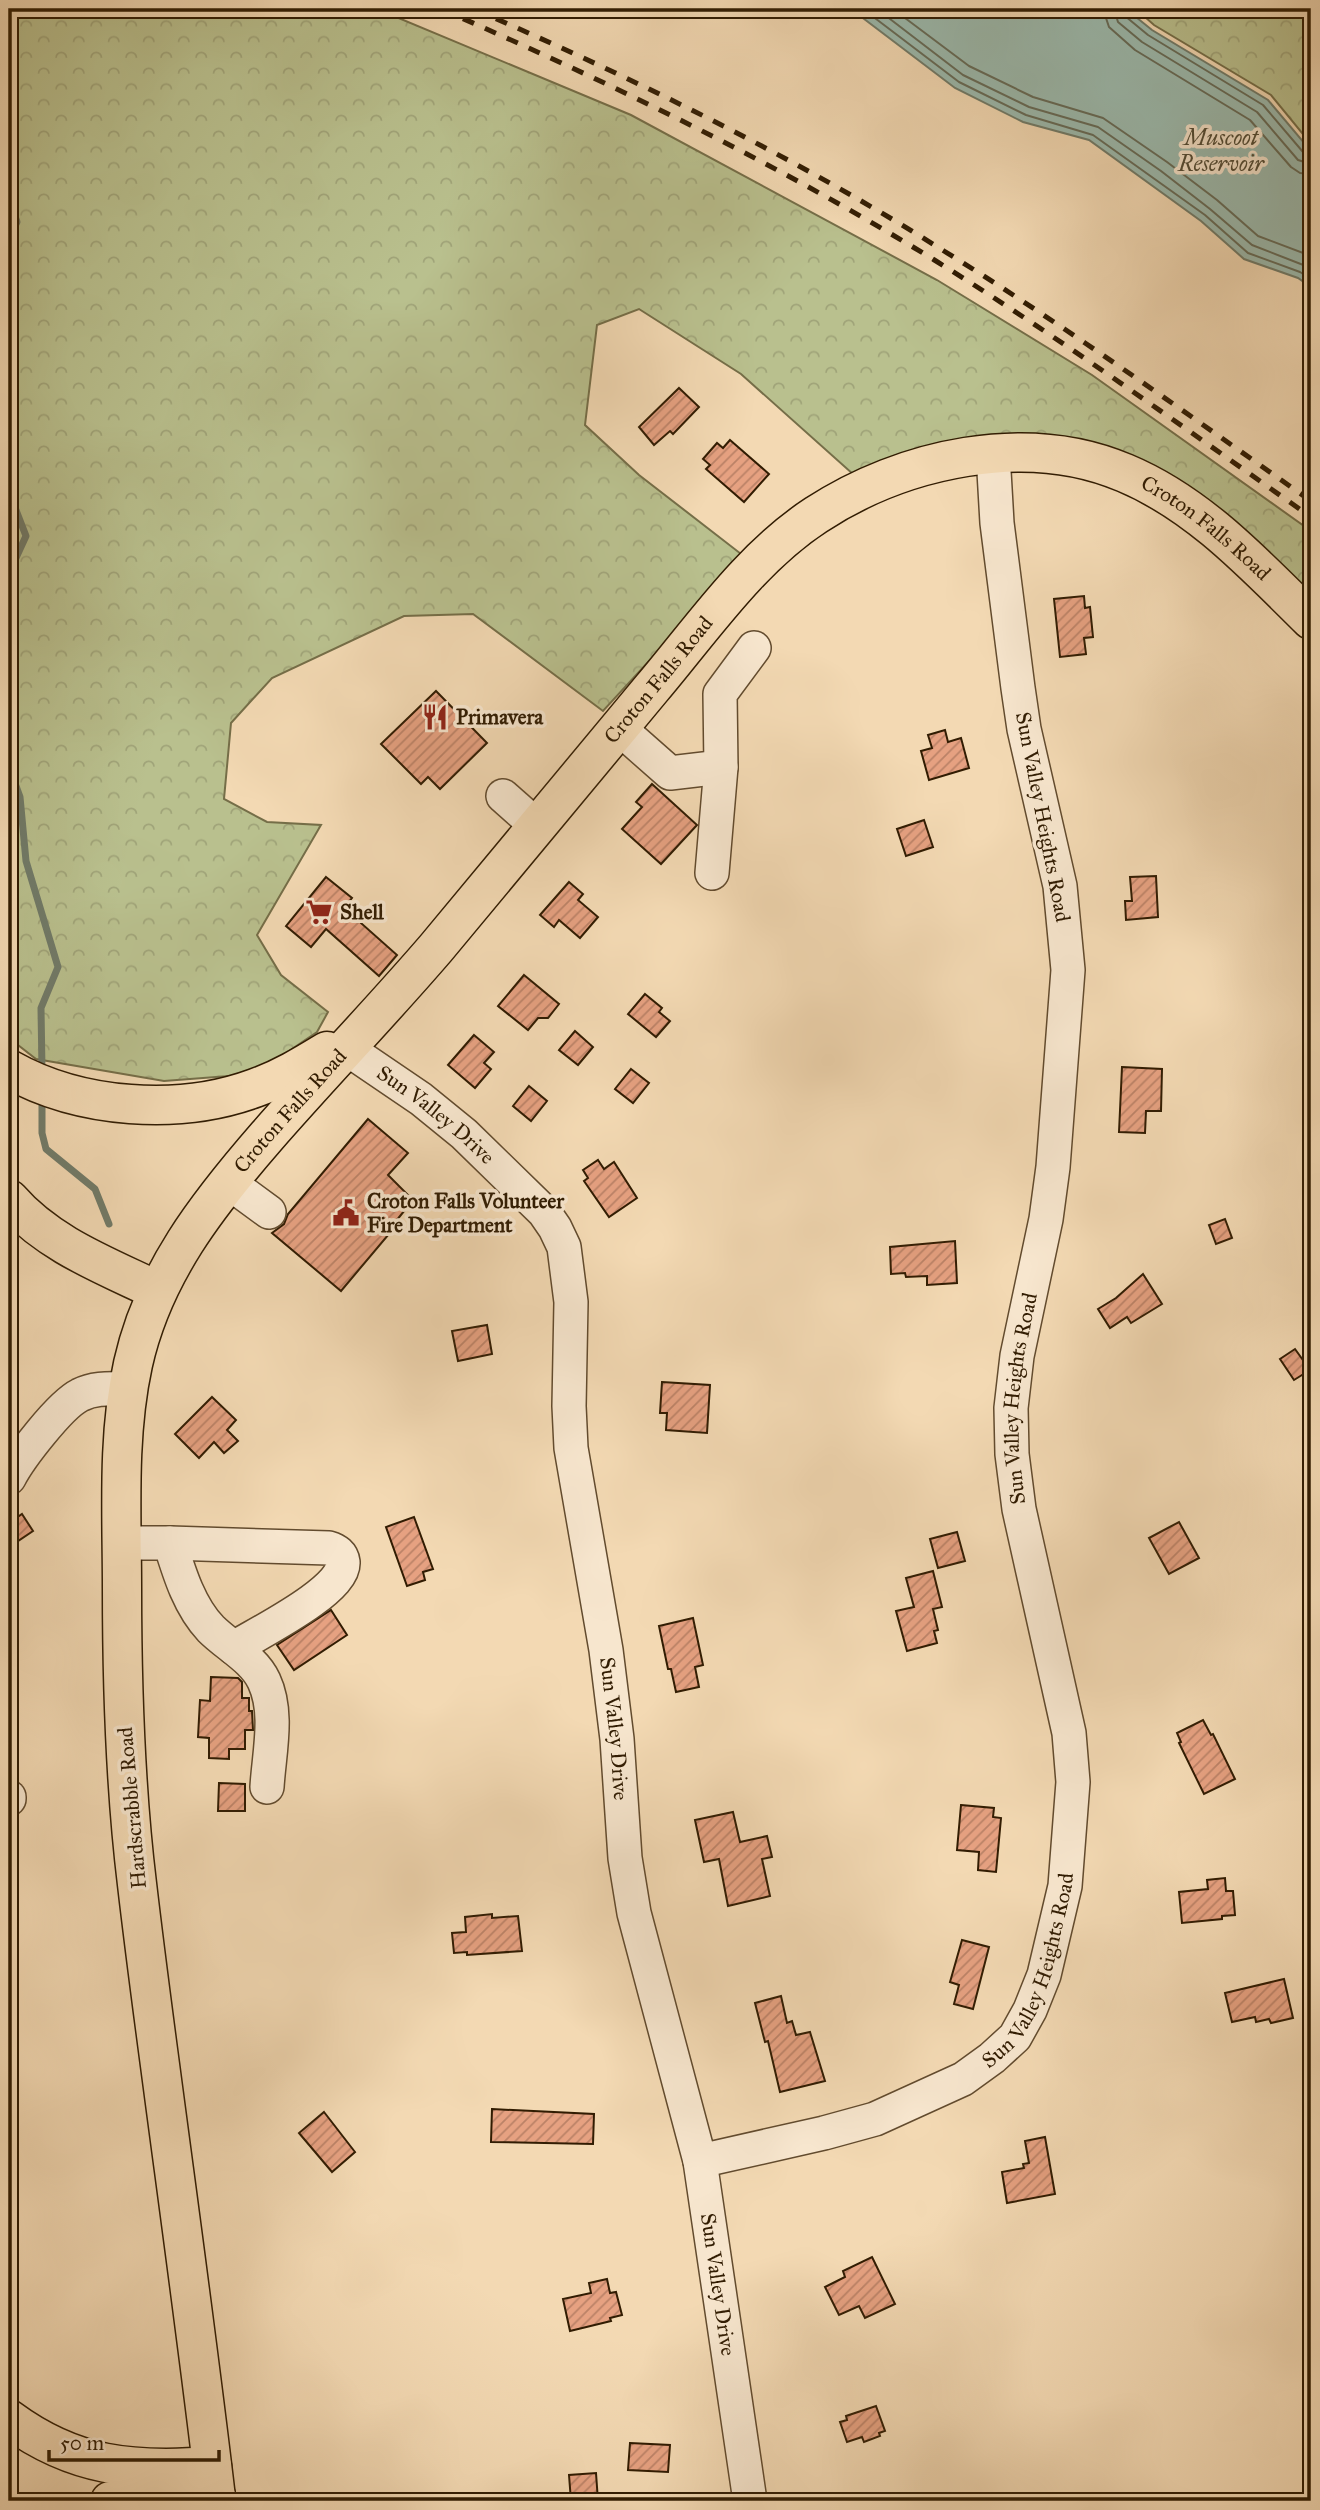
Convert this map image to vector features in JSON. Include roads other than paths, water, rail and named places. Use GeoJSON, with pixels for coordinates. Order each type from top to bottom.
{"type":"FeatureCollection","features":[{"type":"Feature","properties":{"kind":"main road","name":"Croton Falls Road"},"geometry":{"type":"LineString","coordinates":[[156,1290],[177,1251],[228,1182],[380,1012],[739,585],[784,540],[813,517],[881,482],[918,469],[993,454],[1064,454],[1098,462],[1131,475],[1192,511],[1223,536],[1311,620]]}},
{"type":"Feature","properties":{"kind":"main road"},"geometry":{"type":"LineString","coordinates":[[9,1069],[44,1084],[108,1101],[144,1104],[214,1099],[254,1088],[291,1073],[380,1012]]}},
{"type":"Feature","properties":{"kind":"main road"},"geometry":{"type":"LineString","coordinates":[[9,1199],[41,1231],[156,1290]]}},
{"type":"Feature","properties":{"kind":"main road","name":"Hardscrabble Road"},"geometry":{"type":"LineString","coordinates":[[156,1290],[142,1327],[125,1410],[122,1459],[125,1745],[136,1880],[215,2488]]}},
{"type":"Feature","properties":{"kind":"main road"},"geometry":{"type":"LineString","coordinates":[[9,2419],[32,2436],[84,2459],[147,2469],[215,2488]]}},
{"type":"Feature","properties":{"kind":"main road"},"geometry":{"type":"LineString","coordinates":[[110,2501],[215,2488]]}},
{"type":"Feature","properties":{"kind":"street","name":"Sun Valley Heights Road"},"geometry":{"type":"LineString","coordinates":[[700,2161],[875,2119],[963,2079],[992,2058],[1015,2037],[1030,2010],[1044,1975],[1065,1886],[1073,1782],[1069,1733],[1019,1509],[1012,1454],[1011,1408],[1017,1356],[1046,1219],[1053,1167],[1068,970],[1060,886],[1029,754],[1018,688],[997,523],[993,454]]}},
{"type":"Feature","properties":{"kind":"street"},"geometry":{"type":"LineString","coordinates":[[712,873],[720,766],[720,694],[754,648]]}},
{"type":"Feature","properties":{"kind":"street"},"geometry":{"type":"LineString","coordinates":[[619,728],[670,773],[720,766]]}},
{"type":"Feature","properties":{"kind":"street"},"geometry":{"type":"LineString","coordinates":[[503,796],[537,826]]}},
{"type":"Feature","properties":{"kind":"street","name":"Sun Valley Drive"},"geometry":{"type":"LineString","coordinates":[[346,1048],[421,1099],[464,1134],[544,1212],[564,1247],[571,1302],[571,1448],[606,1650],[617,1739],[625,1858],[634,1913],[700,2161],[750,2501]]}},
{"type":"Feature","properties":{"kind":"street"},"geometry":{"type":"LineString","coordinates":[[228,1182],[269,1212]]}},
{"type":"Feature","properties":{"kind":"street"},"geometry":{"type":"LineString","coordinates":[[9,1478],[60,1412],[78,1395],[94,1389],[128,1389]]}},
{"type":"Feature","properties":{"kind":"street"},"geometry":{"type":"LineString","coordinates":[[170,1542],[189,1595],[201,1616],[254,1665],[263,1678],[271,1703],[267,1787]]}},
{"type":"Feature","properties":{"kind":"street"},"geometry":{"type":"LineString","coordinates":[[122,1543],[170,1542],[335,1550],[342,1558],[343,1567],[340,1575],[323,1593],[234,1648]]}},
{"type":"Feature","properties":{"kind":"water","name":"Muscoot Reservoir"},"geometry":{"type":"Polygon","coordinates":[[[851,9],[1126,9],[1152,30],[1268,100],[1311,151],[1311,287],[1298,278],[1244,259],[1201,221],[1089,140],[1023,122],[955,88],[851,9]]]}},
{"type":"Feature","properties":{"kind":"waterway"},"geometry":{"type":"LineString","coordinates":[[9,200],[17,222],[9,238]]}},
{"type":"Feature","properties":{"kind":"waterway"},"geometry":{"type":"LineString","coordinates":[[9,436],[13,454],[14,505],[26,536],[15,560],[9,565]]}},
{"type":"Feature","properties":{"kind":"waterway"},"geometry":{"type":"LineString","coordinates":[[9,767],[20,797],[26,861],[58,967],[41,1008],[42,1069]]}},
{"type":"Feature","properties":{"kind":"waterway"},"geometry":{"type":"LineString","coordinates":[[42,1098],[42,1133],[46,1149],[95,1189],[109,1224]]}},
{"type":"Feature","properties":{"kind":"railway"},"geometry":{"type":"LineString","coordinates":[[441,9],[693,126],[876,225],[1032,323],[1311,517]]}},
{"type":"Feature","properties":{"kind":"railway"},"geometry":{"type":"LineString","coordinates":[[474,9],[714,121],[888,216],[1084,342],[1311,501]]}},
{"type":"Feature","properties":{"kind":"place","name":"Primavera"},"geometry":{"type":"Point","coordinates":[435,717]}},
{"type":"Feature","properties":{"kind":"place","name":"Shell"},"geometry":{"type":"Point","coordinates":[319,912]}},
{"type":"Feature","properties":{"kind":"place","name":"Croton Falls Volunteer Fire Department"},"geometry":{"type":"Point","coordinates":[346,1213]}}]}
